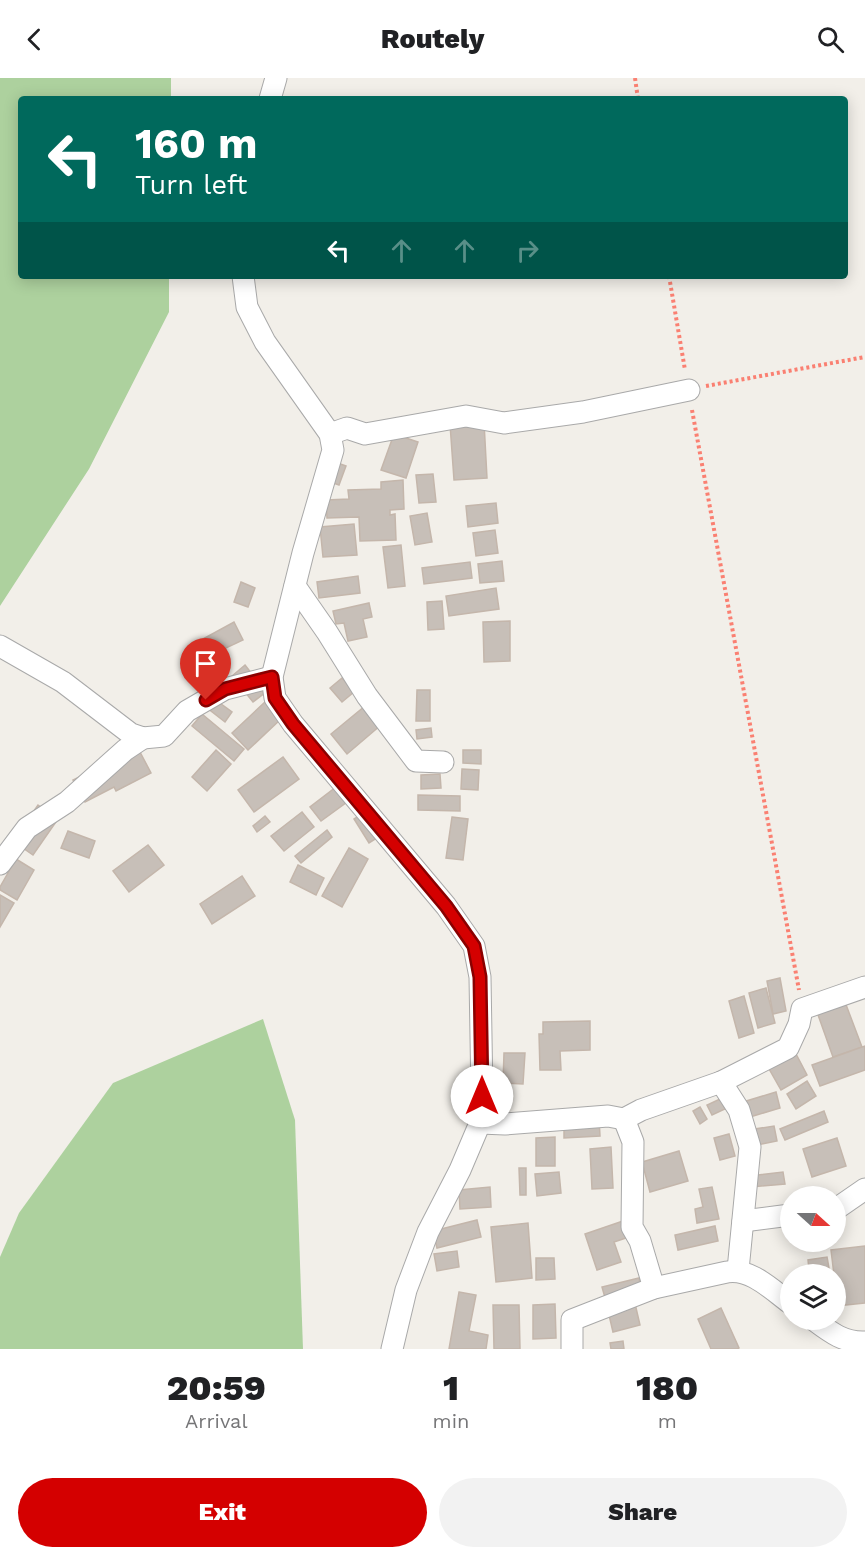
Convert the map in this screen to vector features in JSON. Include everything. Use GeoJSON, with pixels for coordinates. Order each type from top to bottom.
{"type":"FeatureCollection","features":[{"type":"Feature","properties":{"kind":"street"},"geometry":{"type":"LineString","coordinates":[[271,96],[276,78]]}},
{"type":"Feature","properties":{"kind":"street"},"geometry":{"type":"LineString","coordinates":[[243,279],[248,307],[265,342],[330,434],[333,450],[272,677],[275,698],[293,724],[446,906],[474,946],[480,977],[482,1096],[480,1123],[460,1170],[428,1232],[406,1290],[392,1349]]}},
{"type":"Feature","properties":{"kind":"street"},"geometry":{"type":"LineString","coordinates":[[330,434],[347,428],[365,434],[466,416],[504,423],[583,412],[689,390]]}},
{"type":"Feature","properties":{"kind":"street"},"geometry":{"type":"LineString","coordinates":[[295,586],[367,696],[416,761],[443,762]]}},
{"type":"Feature","properties":{"kind":"street"},"geometry":{"type":"LineString","coordinates":[[0,646],[63,682],[130,734],[143,738],[164,736],[187,711],[225,689],[272,677]]}},
{"type":"Feature","properties":{"kind":"street"},"geometry":{"type":"LineString","coordinates":[[0,864],[27,828],[67,802],[125,750],[143,738]]}},
{"type":"Feature","properties":{"kind":"street"},"geometry":{"type":"LineString","coordinates":[[480,1123],[505,1124],[608,1116],[624,1119],[641,1110],[721,1082],[788,1048],[799,1024],[802,1009],[865,987]]}},
{"type":"Feature","properties":{"kind":"street"},"geometry":{"type":"LineString","coordinates":[[721,1082],[740,1110],[750,1147],[738,1270]]}},
{"type":"Feature","properties":{"kind":"street"},"geometry":{"type":"LineString","coordinates":[[624,1119],[633,1142],[632,1227],[640,1241],[654,1287]]}},
{"type":"Feature","properties":{"kind":"street"},"geometry":{"type":"LineString","coordinates":[[846,1202],[865,1189]]}},
{"type":"Feature","properties":{"kind":"street"},"geometry":{"type":"LineString","coordinates":[[743,1221],[780,1216]]}},
{"type":"Feature","properties":{"kind":"street"},"geometry":{"type":"LineString","coordinates":[[572,1349],[572,1320],[654,1287],[738,1270],[754,1277],[780,1296]]}},
{"type":"Feature","properties":{"kind":"street"},"geometry":{"type":"LineString","coordinates":[[827,1330],[838,1338],[865,1342]]}},
{"type":"Feature","properties":{"kind":"path"},"geometry":{"type":"LineString","coordinates":[[634,78],[637,96]]}},
{"type":"Feature","properties":{"kind":"path"},"geometry":{"type":"LineString","coordinates":[[670,279],[802,1009]]}},
{"type":"Feature","properties":{"kind":"path"},"geometry":{"type":"LineString","coordinates":[[689,390],[865,357]]}},
{"type":"Feature","properties":{"kind":"green space"},"geometry":{"type":"Polygon","coordinates":[[[0,78],[171,78],[171,96],[18,96],[18,279],[169,279],[169,312],[89,469],[0,606],[0,78]]]}},
{"type":"Feature","properties":{"kind":"green space"},"geometry":{"type":"Polygon","coordinates":[[[263,1019],[295,1120],[303,1349],[0,1349],[0,1257],[19,1213],[113,1083],[263,1019]]]}},
{"type":"Feature","properties":{"kind":"building"},"geometry":{"type":"Polygon","coordinates":[[[484,422],[487,478],[454,480],[450,424],[484,422]]]}},
{"type":"Feature","properties":{"kind":"building"},"geometry":{"type":"Polygon","coordinates":[[[394,434],[418,442],[406,478],[381,470],[394,434]]]}},
{"type":"Feature","properties":{"kind":"building"},"geometry":{"type":"Polygon","coordinates":[[[332,461],[346,466],[339,485],[325,480],[332,461]]]}},
{"type":"Feature","properties":{"kind":"building"},"geometry":{"type":"Polygon","coordinates":[[[433,474],[436,502],[419,503],[416,475],[433,474]]]}},
{"type":"Feature","properties":{"kind":"building"},"geometry":{"type":"Polygon","coordinates":[[[403,480],[404,509],[390,510],[390,515],[395,514],[396,540],[360,541],[359,517],[327,518],[326,500],[349,499],[348,490],[381,489],[381,482],[403,480]]]}},
{"type":"Feature","properties":{"kind":"building"},"geometry":{"type":"Polygon","coordinates":[[[496,503],[498,523],[468,527],[466,506],[496,503]]]}},
{"type":"Feature","properties":{"kind":"building"},"geometry":{"type":"Polygon","coordinates":[[[427,513],[432,542],[415,545],[410,516],[427,513]]]}},
{"type":"Feature","properties":{"kind":"building"},"geometry":{"type":"Polygon","coordinates":[[[354,524],[357,555],[323,557],[320,527],[354,524]]]}},
{"type":"Feature","properties":{"kind":"building"},"geometry":{"type":"Polygon","coordinates":[[[495,530],[498,553],[476,556],[473,533],[495,530]]]}},
{"type":"Feature","properties":{"kind":"building"},"geometry":{"type":"Polygon","coordinates":[[[401,545],[405,586],[388,588],[383,547],[401,545]]]}},
{"type":"Feature","properties":{"kind":"building"},"geometry":{"type":"Polygon","coordinates":[[[502,561],[504,581],[480,583],[478,564],[502,561]]]}},
{"type":"Feature","properties":{"kind":"building"},"geometry":{"type":"Polygon","coordinates":[[[470,562],[472,578],[424,584],[422,568],[470,562]]]}},
{"type":"Feature","properties":{"kind":"building"},"geometry":{"type":"Polygon","coordinates":[[[358,576],[360,593],[319,598],[317,582],[358,576]]]}},
{"type":"Feature","properties":{"kind":"building"},"geometry":{"type":"Polygon","coordinates":[[[241,582],[255,588],[248,607],[234,602],[241,582]]]}},
{"type":"Feature","properties":{"kind":"building"},"geometry":{"type":"Polygon","coordinates":[[[496,588],[499,609],[449,616],[446,596],[496,588]]]}},
{"type":"Feature","properties":{"kind":"building"},"geometry":{"type":"Polygon","coordinates":[[[442,601],[444,629],[428,630],[427,602],[442,601]]]}},
{"type":"Feature","properties":{"kind":"building"},"geometry":{"type":"Polygon","coordinates":[[[369,603],[372,617],[363,619],[367,637],[348,641],[344,623],[336,624],[333,611],[369,603]]]}},
{"type":"Feature","properties":{"kind":"building"},"geometry":{"type":"Polygon","coordinates":[[[510,621],[510,661],[484,662],[483,622],[510,621]]]}},
{"type":"Feature","properties":{"kind":"building"},"geometry":{"type":"Polygon","coordinates":[[[234,622],[243,640],[190,665],[184,653],[203,643],[201,640],[234,622]]]}},
{"type":"Feature","properties":{"kind":"building"},"geometry":{"type":"Polygon","coordinates":[[[245,665],[266,692],[253,702],[232,676],[245,665]]]}},
{"type":"Feature","properties":{"kind":"building"},"geometry":{"type":"Polygon","coordinates":[[[342,678],[354,692],[342,702],[330,688],[342,678]]]}},
{"type":"Feature","properties":{"kind":"building"},"geometry":{"type":"Polygon","coordinates":[[[417,690],[430,690],[430,721],[416,721],[417,690]]]}},
{"type":"Feature","properties":{"kind":"building"},"geometry":{"type":"Polygon","coordinates":[[[213,698],[232,712],[225,722],[206,707],[213,698]]]}},
{"type":"Feature","properties":{"kind":"building"},"geometry":{"type":"Polygon","coordinates":[[[266,701],[282,718],[248,750],[232,733],[266,701]]]}},
{"type":"Feature","properties":{"kind":"building"},"geometry":{"type":"Polygon","coordinates":[[[365,706],[381,725],[347,754],[331,734],[365,706]]]}},
{"type":"Feature","properties":{"kind":"building"},"geometry":{"type":"Polygon","coordinates":[[[202,714],[244,749],[234,761],[192,726],[202,714]]]}},
{"type":"Feature","properties":{"kind":"building"},"geometry":{"type":"Polygon","coordinates":[[[431,728],[432,737],[417,739],[416,730],[431,728]]]}},
{"type":"Feature","properties":{"kind":"building"},"geometry":{"type":"Polygon","coordinates":[[[216,750],[231,764],[207,791],[192,777],[216,750]]]}},
{"type":"Feature","properties":{"kind":"building"},"geometry":{"type":"Polygon","coordinates":[[[463,750],[481,750],[481,764],[463,763],[463,750]]]}},
{"type":"Feature","properties":{"kind":"building"},"geometry":{"type":"Polygon","coordinates":[[[140,752],[151,773],[116,791],[114,787],[85,802],[73,780],[103,765],[140,752]]]}},
{"type":"Feature","properties":{"kind":"building"},"geometry":{"type":"Polygon","coordinates":[[[283,757],[299,779],[254,812],[238,790],[283,757]]]}},
{"type":"Feature","properties":{"kind":"building"},"geometry":{"type":"Polygon","coordinates":[[[462,769],[479,770],[478,790],[461,789],[462,769]]]}},
{"type":"Feature","properties":{"kind":"building"},"geometry":{"type":"Polygon","coordinates":[[[440,774],[441,788],[421,789],[421,775],[440,774]]]}},
{"type":"Feature","properties":{"kind":"building"},"geometry":{"type":"Polygon","coordinates":[[[336,787],[347,802],[321,821],[310,807],[336,787]]]}},
{"type":"Feature","properties":{"kind":"building"},"geometry":{"type":"Polygon","coordinates":[[[418,795],[460,796],[460,811],[418,810],[418,795]]]}},
{"type":"Feature","properties":{"kind":"building"},"geometry":{"type":"Polygon","coordinates":[[[38,805],[58,819],[33,855],[13,841],[38,805]]]}},
{"type":"Feature","properties":{"kind":"building"},"geometry":{"type":"Polygon","coordinates":[[[302,812],[314,827],[284,851],[271,836],[302,812]]]}},
{"type":"Feature","properties":{"kind":"building"},"geometry":{"type":"Polygon","coordinates":[[[365,812],[380,836],[369,843],[354,819],[365,812]]]}},
{"type":"Feature","properties":{"kind":"building"},"geometry":{"type":"Polygon","coordinates":[[[265,816],[270,822],[257,832],[253,826],[265,816]]]}},
{"type":"Feature","properties":{"kind":"building"},"geometry":{"type":"Polygon","coordinates":[[[452,817],[468,819],[463,860],[446,858],[452,817]]]}},
{"type":"Feature","properties":{"kind":"building"},"geometry":{"type":"Polygon","coordinates":[[[327,830],[332,837],[301,863],[295,856],[327,830]]]}},
{"type":"Feature","properties":{"kind":"building"},"geometry":{"type":"Polygon","coordinates":[[[68,831],[95,841],[89,858],[61,848],[68,831]]]}},
{"type":"Feature","properties":{"kind":"building"},"geometry":{"type":"Polygon","coordinates":[[[148,845],[164,865],[129,892],[113,871],[148,845]]]}},
{"type":"Feature","properties":{"kind":"building"},"geometry":{"type":"Polygon","coordinates":[[[349,848],[368,859],[342,907],[322,896],[349,848]]]}},
{"type":"Feature","properties":{"kind":"building"},"geometry":{"type":"Polygon","coordinates":[[[16,859],[34,870],[17,900],[0,890],[16,859]]]}},
{"type":"Feature","properties":{"kind":"building"},"geometry":{"type":"Polygon","coordinates":[[[298,865],[324,878],[316,895],[290,882],[298,865]]]}},
{"type":"Feature","properties":{"kind":"building"},"geometry":{"type":"Polygon","coordinates":[[[242,876],[255,896],[212,924],[200,904],[242,876]]]}},
{"type":"Feature","properties":{"kind":"building"},"geometry":{"type":"Polygon","coordinates":[[[0,895],[14,903],[0,927],[0,895]]]}},
{"type":"Feature","properties":{"kind":"building"},"geometry":{"type":"Polygon","coordinates":[[[780,978],[786,1011],[773,1014],[767,981],[780,978]]]}},
{"type":"Feature","properties":{"kind":"building"},"geometry":{"type":"Polygon","coordinates":[[[766,988],[775,1023],[758,1028],[749,993],[766,988]]]}},
{"type":"Feature","properties":{"kind":"building"},"geometry":{"type":"Polygon","coordinates":[[[744,996],[754,1033],[739,1038],[729,1001],[744,996]]]}},
{"type":"Feature","properties":{"kind":"building"},"geometry":{"type":"Polygon","coordinates":[[[845,1002],[862,1047],[833,1057],[817,1012],[845,1002]]]}},
{"type":"Feature","properties":{"kind":"building"},"geometry":{"type":"Polygon","coordinates":[[[590,1021],[590,1050],[560,1051],[561,1070],[540,1070],[539,1034],[543,1034],[543,1022],[590,1021]]]}},
{"type":"Feature","properties":{"kind":"building"},"geometry":{"type":"Polygon","coordinates":[[[865,1046],[865,1070],[820,1086],[812,1065],[865,1046]]]}},
{"type":"Feature","properties":{"kind":"building"},"geometry":{"type":"Polygon","coordinates":[[[795,1052],[807,1075],[781,1090],[768,1067],[795,1052]]]}},
{"type":"Feature","properties":{"kind":"building"},"geometry":{"type":"Polygon","coordinates":[[[504,1053],[525,1053],[523,1084],[503,1083],[504,1053]]]}},
{"type":"Feature","properties":{"kind":"building"},"geometry":{"type":"Polygon","coordinates":[[[807,1081],[816,1096],[796,1109],[787,1094],[807,1081]]]}},
{"type":"Feature","properties":{"kind":"building"},"geometry":{"type":"Polygon","coordinates":[[[776,1092],[780,1108],[750,1117],[746,1101],[776,1092]]]}},
{"type":"Feature","properties":{"kind":"building"},"geometry":{"type":"Polygon","coordinates":[[[720,1099],[725,1109],[712,1115],[707,1105],[720,1099]]]}},
{"type":"Feature","properties":{"kind":"building"},"geometry":{"type":"Polygon","coordinates":[[[700,1107],[707,1119],[700,1124],[693,1111],[700,1107]]]}},
{"type":"Feature","properties":{"kind":"building"},"geometry":{"type":"Polygon","coordinates":[[[824,1111],[828,1122],[785,1140],[780,1129],[824,1111]]]}},
{"type":"Feature","properties":{"kind":"building"},"geometry":{"type":"Polygon","coordinates":[[[599,1118],[600,1136],[564,1138],[564,1120],[599,1118]]]}},
{"type":"Feature","properties":{"kind":"building"},"geometry":{"type":"Polygon","coordinates":[[[774,1126],[777,1141],[757,1145],[755,1129],[774,1126]]]}},
{"type":"Feature","properties":{"kind":"building"},"geometry":{"type":"Polygon","coordinates":[[[729,1134],[735,1156],[720,1160],[714,1138],[729,1134]]]}},
{"type":"Feature","properties":{"kind":"building"},"geometry":{"type":"Polygon","coordinates":[[[555,1137],[555,1166],[536,1166],[536,1138],[555,1137]]]}},
{"type":"Feature","properties":{"kind":"building"},"geometry":{"type":"Polygon","coordinates":[[[837,1138],[846,1166],[812,1177],[803,1149],[837,1138]]]}},
{"type":"Feature","properties":{"kind":"building"},"geometry":{"type":"Polygon","coordinates":[[[611,1147],[613,1188],[592,1189],[590,1149],[611,1147]]]}},
{"type":"Feature","properties":{"kind":"building"},"geometry":{"type":"Polygon","coordinates":[[[679,1151],[688,1181],[650,1192],[642,1162],[679,1151]]]}},
{"type":"Feature","properties":{"kind":"building"},"geometry":{"type":"Polygon","coordinates":[[[519,1168],[526,1168],[526,1195],[520,1195],[519,1168]]]}},
{"type":"Feature","properties":{"kind":"building"},"geometry":{"type":"Polygon","coordinates":[[[559,1172],[561,1193],[537,1196],[535,1174],[559,1172]]]}},
{"type":"Feature","properties":{"kind":"building"},"geometry":{"type":"Polygon","coordinates":[[[783,1172],[785,1184],[751,1187],[750,1176],[783,1172]]]}},
{"type":"Feature","properties":{"kind":"building"},"geometry":{"type":"Polygon","coordinates":[[[490,1187],[491,1207],[460,1209],[459,1190],[490,1187]]]}},
{"type":"Feature","properties":{"kind":"building"},"geometry":{"type":"Polygon","coordinates":[[[712,1187],[719,1219],[697,1223],[695,1209],[703,1207],[699,1189],[712,1187]]]}},
{"type":"Feature","properties":{"kind":"building"},"geometry":{"type":"Polygon","coordinates":[[[477,1220],[481,1237],[437,1248],[433,1231],[477,1220]]]}},
{"type":"Feature","properties":{"kind":"building"},"geometry":{"type":"Polygon","coordinates":[[[623,1221],[629,1237],[614,1242],[621,1262],[597,1270],[585,1234],[623,1221]]]}},
{"type":"Feature","properties":{"kind":"building"},"geometry":{"type":"Polygon","coordinates":[[[528,1223],[532,1278],[496,1282],[491,1227],[528,1223]]]}},
{"type":"Feature","properties":{"kind":"building"},"geometry":{"type":"Polygon","coordinates":[[[715,1226],[718,1241],[678,1250],[675,1235],[715,1226]]]}},
{"type":"Feature","properties":{"kind":"building"},"geometry":{"type":"Polygon","coordinates":[[[865,1246],[865,1303],[846,1305],[846,1264],[833,1264],[831,1252],[846,1252],[846,1248],[865,1246]]]}},
{"type":"Feature","properties":{"kind":"building"},"geometry":{"type":"Polygon","coordinates":[[[457,1251],[459,1267],[437,1271],[434,1254],[457,1251]]]}},
{"type":"Feature","properties":{"kind":"building"},"geometry":{"type":"Polygon","coordinates":[[[827,1257],[828,1264],[808,1264],[808,1260],[827,1257]]]}},
{"type":"Feature","properties":{"kind":"building"},"geometry":{"type":"Polygon","coordinates":[[[536,1258],[554,1258],[555,1279],[536,1280],[536,1258]]]}},
{"type":"Feature","properties":{"kind":"building"},"geometry":{"type":"Polygon","coordinates":[[[639,1278],[642,1293],[606,1301],[602,1287],[639,1278]]]}},
{"type":"Feature","properties":{"kind":"building"},"geometry":{"type":"Polygon","coordinates":[[[459,1292],[476,1295],[469,1331],[488,1335],[486,1349],[449,1349],[459,1292]]]}},
{"type":"Feature","properties":{"kind":"building"},"geometry":{"type":"Polygon","coordinates":[[[633,1295],[640,1325],[613,1332],[606,1302],[633,1295]]]}},
{"type":"Feature","properties":{"kind":"building"},"geometry":{"type":"Polygon","coordinates":[[[555,1304],[556,1338],[533,1339],[533,1305],[555,1304]]]}},
{"type":"Feature","properties":{"kind":"building"},"geometry":{"type":"Polygon","coordinates":[[[493,1305],[519,1305],[520,1349],[494,1349],[493,1305]]]}},
{"type":"Feature","properties":{"kind":"building"},"geometry":{"type":"Polygon","coordinates":[[[721,1308],[739,1348],[737,1349],[711,1349],[698,1319],[721,1308]]]}},
{"type":"Feature","properties":{"kind":"building"},"geometry":{"type":"Polygon","coordinates":[[[623,1341],[624,1349],[611,1349],[610,1343],[623,1341]]]}},
{"type":"Feature","properties":{"kind":"route"},"geometry":{"type":"LineString","coordinates":[[206,700],[225,689],[272,677],[275,698],[293,724],[446,906],[474,946],[480,977],[482,1096]]}}]}
